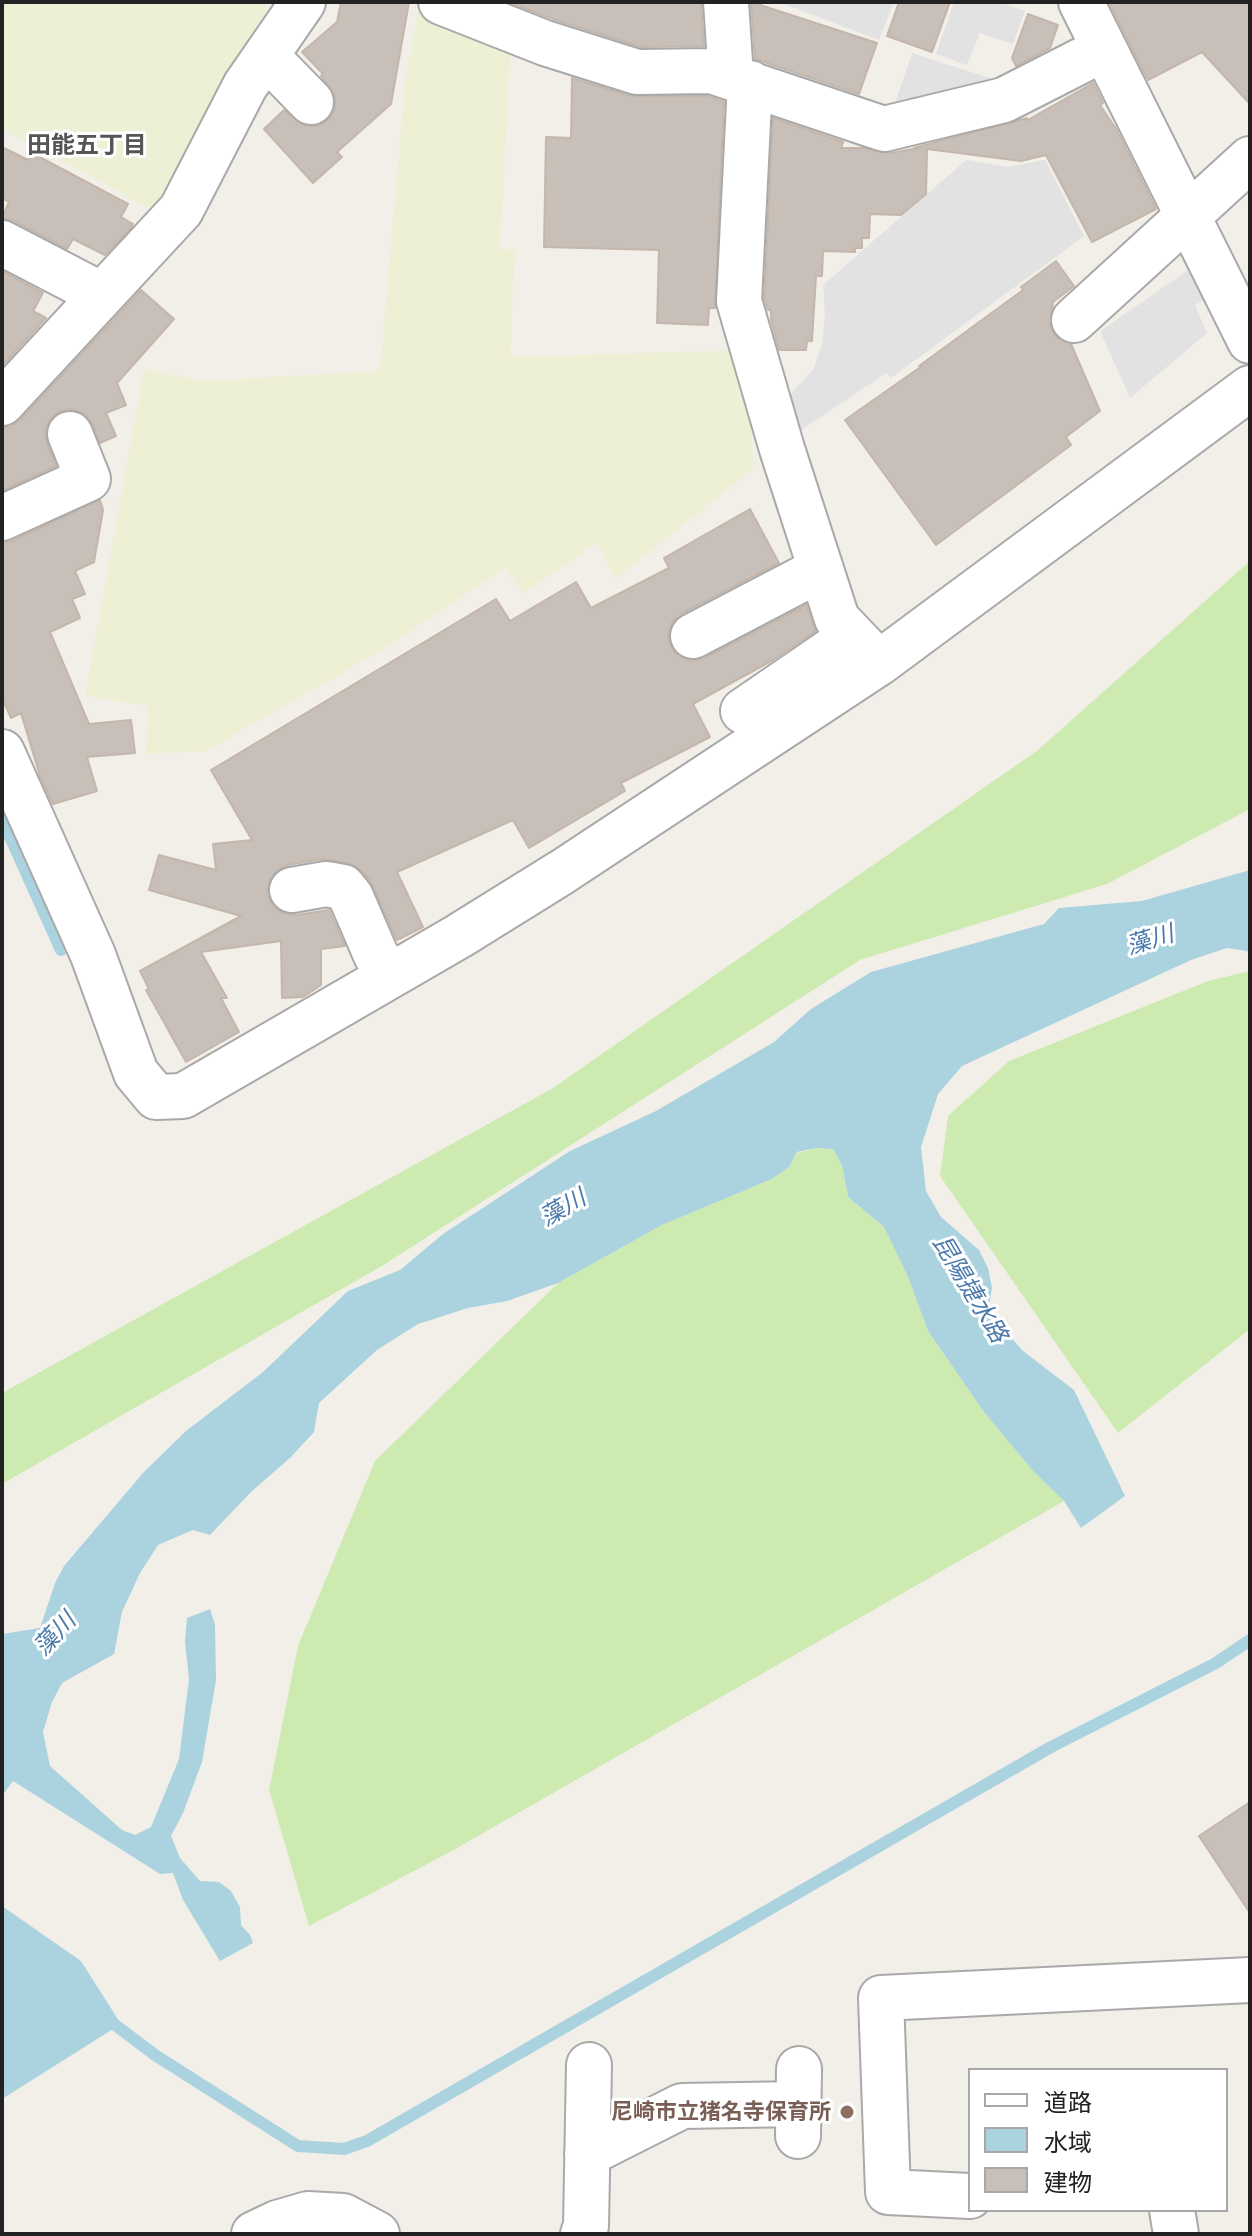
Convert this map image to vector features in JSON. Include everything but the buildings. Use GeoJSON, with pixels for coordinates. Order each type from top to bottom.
{"type":"FeatureCollection","features":[{"type":"Feature","properties":{"kind":"street"},"geometry":{"type":"LineString","coordinates":[[2,403],[181,210],[220,131],[303,2]]}},
{"type":"Feature","properties":{"kind":"street"},"geometry":{"type":"LineString","coordinates":[[441,2],[545,43],[637,72],[711,71],[884,129],[1004,100],[1104,49]]}},
{"type":"Feature","properties":{"kind":"street"},"geometry":{"type":"LineString","coordinates":[[726,2],[740,80],[739,301],[782,449],[837,619],[865,650]]}},
{"type":"Feature","properties":{"kind":"street"},"geometry":{"type":"LineString","coordinates":[[1081,2],[1250,341]]}},
{"type":"Feature","properties":{"kind":"street"},"geometry":{"type":"LineString","coordinates":[[266,56],[311,102]]}},
{"type":"Feature","properties":{"kind":"street"},"geometry":{"type":"LineString","coordinates":[[1074,320],[1250,159]]}},
{"type":"Feature","properties":{"kind":"street"},"geometry":{"type":"LineString","coordinates":[[2,243],[102,295]]}},
{"type":"Feature","properties":{"kind":"street"},"geometry":{"type":"LineString","coordinates":[[2,752],[93,955],[136,1073],[156,1097],[183,1096],[562,872],[865,650],[1250,388]]}},
{"type":"Feature","properties":{"kind":"street"},"geometry":{"type":"LineString","coordinates":[[2,518],[98,474],[70,434]]}},
{"type":"Feature","properties":{"kind":"street"},"geometry":{"type":"LineString","coordinates":[[693,636],[821,569]]}},
{"type":"Feature","properties":{"kind":"street"},"geometry":{"type":"LineString","coordinates":[[743,711],[865,650]]}},
{"type":"Feature","properties":{"kind":"street"},"geometry":{"type":"LineString","coordinates":[[292,890],[326,884],[343,887],[351,897],[376,955],[390,976]]}},
{"type":"Feature","properties":{"kind":"street"},"geometry":{"type":"LineString","coordinates":[[968,2196],[888,2192],[881,1998],[1250,1979]]}},
{"type":"Feature","properties":{"kind":"street"},"geometry":{"type":"LineString","coordinates":[[583,2234],[586,2226],[589,2065]]}},
{"type":"Feature","properties":{"kind":"street"},"geometry":{"type":"LineString","coordinates":[[587,2154],[682,2106],[799,2103]]}},
{"type":"Feature","properties":{"kind":"street"},"geometry":{"type":"LineString","coordinates":[[1172,2212],[1176,2234]]}},
{"type":"Feature","properties":{"kind":"street"},"geometry":{"type":"LineString","coordinates":[[254,2234],[308,2214],[343,2216],[377,2234]]}},
{"type":"Feature","properties":{"kind":"green space"},"geometry":{"type":"Polygon","coordinates":[[[2,2],[259,2],[280,13],[160,214],[2,129],[2,2]]]}},
{"type":"Feature","properties":{"kind":"green space"},"geometry":{"type":"Polygon","coordinates":[[[420,2],[511,40],[500,248],[515,251],[510,357],[744,350],[754,468],[616,579],[597,543],[524,593],[505,568],[382,650],[206,751],[146,754],[147,706],[85,696],[144,369],[203,381],[380,371],[405,83],[420,2]]]}},
{"type":"Feature","properties":{"kind":"green space"},"geometry":{"type":"Polygon","coordinates":[[[1250,561],[1250,809],[1107,884],[860,960],[382,1266],[2,1484],[2,1393],[553,1088],[1038,750],[1250,561]]]}},
{"type":"Feature","properties":{"kind":"green space"},"geometry":{"type":"Polygon","coordinates":[[[1250,971],[1250,1329],[1118,1433],[940,1176],[948,1116],[1009,1061],[1208,981],[1250,971]]]}},
{"type":"Feature","properties":{"kind":"green space"},"geometry":{"type":"Polygon","coordinates":[[[816,1148],[833,1149],[842,1165],[848,1197],[884,1227],[908,1277],[928,1331],[984,1412],[1034,1472],[1064,1501],[450,1852],[309,1926],[269,1790],[298,1646],[375,1461],[558,1283],[662,1225],[772,1179],[789,1167],[797,1153],[816,1148]]]}},
{"type":"Feature","properties":{"kind":"shaded area"},"geometry":{"type":"Polygon","coordinates":[[[779,2],[894,2],[879,40],[779,2]]]}},
{"type":"Feature","properties":{"kind":"shaded area"},"geometry":{"type":"Polygon","coordinates":[[[954,2],[1000,2],[1025,11],[1013,44],[980,33],[967,65],[936,54],[954,2]]]}},
{"type":"Feature","properties":{"kind":"shaded area"},"geometry":{"type":"Polygon","coordinates":[[[912,53],[999,81],[890,118],[912,53]]]}},
{"type":"Feature","properties":{"kind":"shaded area"},"geometry":{"type":"Polygon","coordinates":[[[966,160],[1009,167],[1045,160],[1084,236],[891,378],[886,373],[792,436],[781,404],[813,370],[822,344],[825,317],[823,285],[966,160]]]}},
{"type":"Feature","properties":{"kind":"shaded area"},"geometry":{"type":"Polygon","coordinates":[[[1187,271],[1196,274],[1206,298],[1195,305],[1207,333],[1130,398],[1100,331],[1187,271]]]}},
{"type":"Feature","properties":{"kind":"water"},"geometry":{"type":"Polygon","coordinates":[[[1250,870],[1250,959],[1247,951],[1227,948],[1191,960],[962,1066],[938,1094],[921,1147],[926,1191],[941,1217],[979,1250],[988,1268],[992,1288],[988,1312],[1023,1351],[1074,1390],[1125,1496],[1081,1528],[1064,1501],[1034,1472],[984,1412],[928,1331],[908,1277],[884,1227],[848,1197],[842,1165],[833,1149],[816,1148],[797,1152],[789,1167],[772,1179],[662,1225],[558,1283],[507,1301],[468,1308],[418,1324],[377,1350],[319,1403],[314,1432],[210,1535],[193,1530],[158,1545],[140,1573],[122,1612],[114,1654],[62,1683],[52,1702],[43,1732],[50,1766],[122,1830],[135,1835],[151,1827],[179,1759],[189,1679],[185,1642],[187,1618],[210,1609],[215,1625],[216,1680],[202,1762],[171,1836],[180,1858],[200,1881],[219,1882],[231,1891],[240,1907],[241,1925],[253,1943],[220,1961],[183,1900],[173,1873],[160,1874],[13,1781],[2,1796],[2,1634],[40,1628],[64,1566],[143,1473],[186,1431],[263,1372],[348,1291],[400,1270],[443,1234],[570,1151],[656,1111],[774,1042],[811,1009],[871,972],[1044,924],[1059,908],[1142,901],[1250,870]]]}},
{"type":"Feature","properties":{"kind":"water"},"geometry":{"type":"Polygon","coordinates":[[[2,1906],[81,1961],[121,2024],[2,2099],[2,1906]]]}},
{"type":"Feature","properties":{"kind":"waterway"},"geometry":{"type":"LineString","coordinates":[[2,819],[61,950]]}},
{"type":"Feature","properties":{"kind":"waterway"},"geometry":{"type":"LineString","coordinates":[[106,2018],[155,2055],[298,2146],[344,2149],[367,2141],[1051,1747],[1216,1663],[1250,1640]]}},
{"type":"Feature","properties":{"kind":"place","name":"尼崎市立猪名寺保育所"},"geometry":{"type":"Point","coordinates":[847,2112]}},
{"type":"Feature","properties":{"kind":"district","name":"田能五丁目"},"geometry":{"type":"Point","coordinates":[87,145]}},
{"type":"Feature","properties":{"kind":"water label","name":"藻川"},"geometry":{"type":"Point","coordinates":[1150,940]}},
{"type":"Feature","properties":{"kind":"water label","name":"藻川"},"geometry":{"type":"Point","coordinates":[563,1208]}},
{"type":"Feature","properties":{"kind":"water label","name":"昆陽捷水路"},"geometry":{"type":"Point","coordinates":[970,1289]}},
{"type":"Feature","properties":{"kind":"water label","name":"藻川"},"geometry":{"type":"Point","coordinates":[55,1634]}}]}
